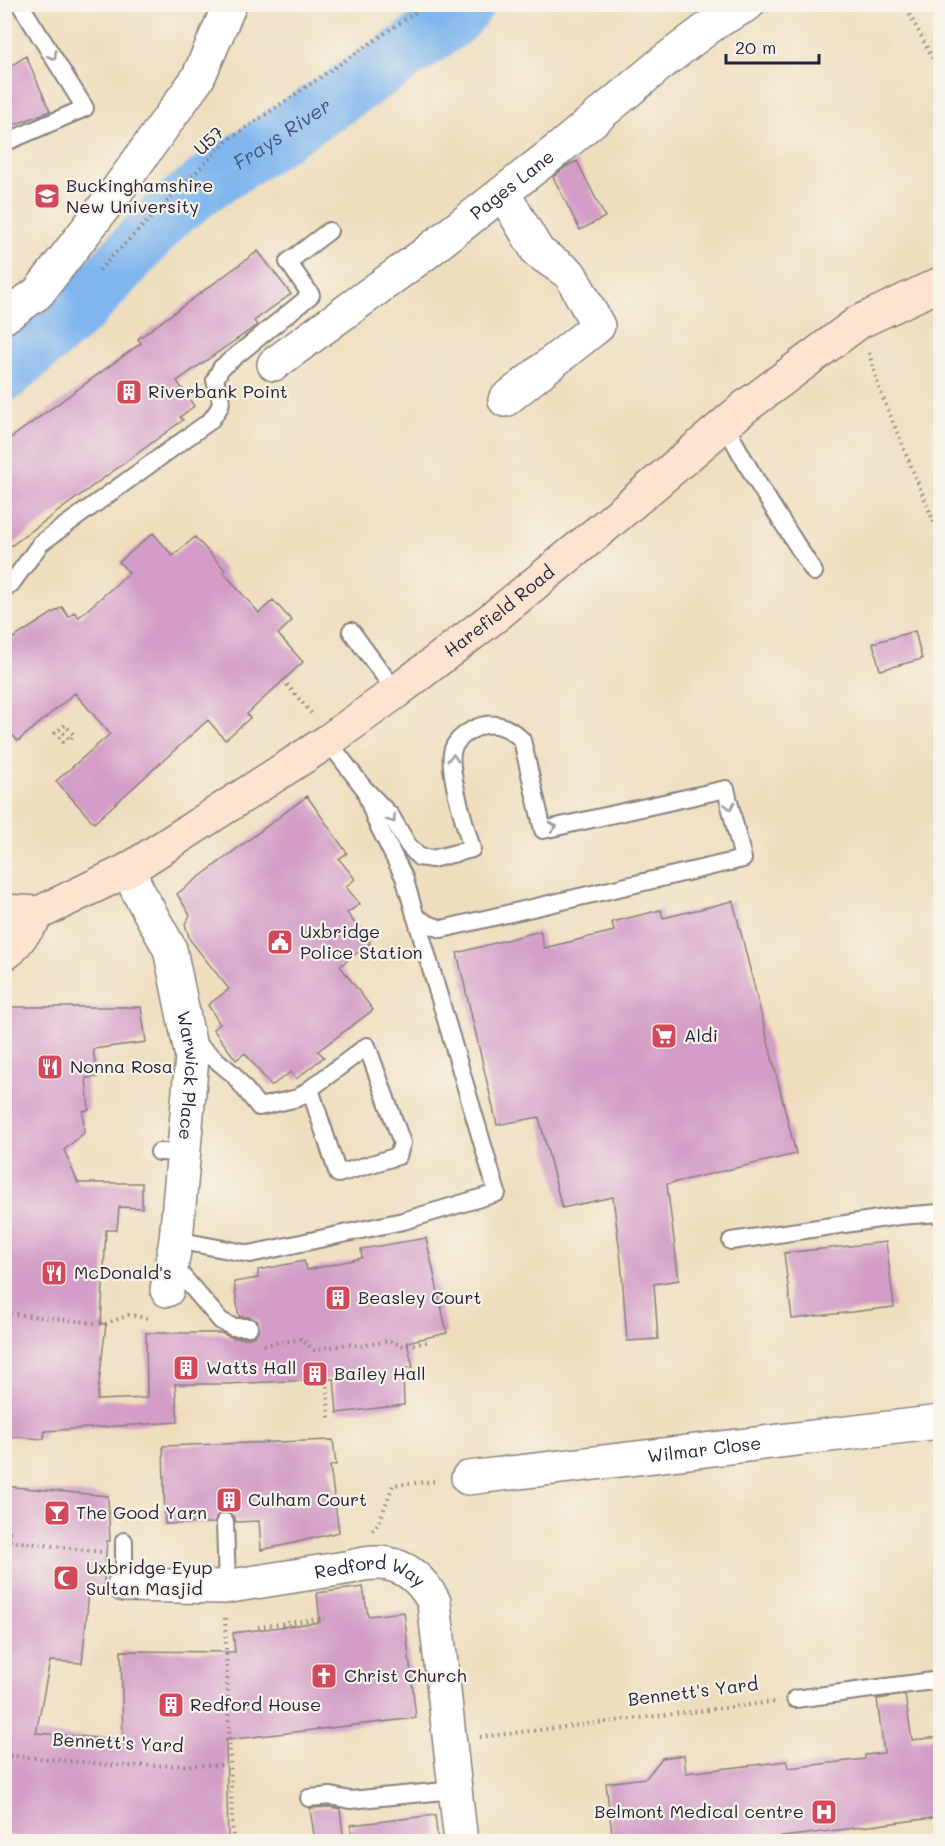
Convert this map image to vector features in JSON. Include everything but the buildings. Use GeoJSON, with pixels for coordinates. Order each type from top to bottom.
{"type":"FeatureCollection","features":[{"type":"Feature","properties":{"kind":"main road","name":"Harefield Road"},"geometry":{"type":"LineString","coordinates":[[4,954],[10,950],[39,913],[128,870],[331,740],[494,617],[754,400],[859,322],[940,284]]}},
{"type":"Feature","properties":{"kind":"main road","name":"Harefield Road"},"geometry":{"type":"LineString","coordinates":[[4,911],[39,913]]}},
{"type":"Feature","properties":{"kind":"street"},"geometry":{"type":"LineString","coordinates":[[4,317],[38,293],[118,189],[198,78],[230,4]]}},
{"type":"Feature","properties":{"kind":"street","name":"Pages Lane"},"geometry":{"type":"LineString","coordinates":[[274,364],[422,256],[716,22],[748,4]]}},
{"type":"Feature","properties":{"kind":"street"},"geometry":{"type":"LineString","coordinates":[[503,193],[538,252],[570,274],[598,326],[505,400]]}},
{"type":"Feature","properties":{"kind":"street","name":"Warwick Place"},"geometry":{"type":"LineString","coordinates":[[128,870],[170,949],[192,1057],[171,1152],[172,1264]]}},
{"type":"Feature","properties":{"kind":"street","name":"Wilmar Close"},"geometry":{"type":"LineString","coordinates":[[468,1478],[940,1422]]}},
{"type":"Feature","properties":{"kind":"street","name":"Redford Way"},"geometry":{"type":"LineString","coordinates":[[124,1560],[226,1587],[351,1567],[363,1563],[397,1566],[417,1578],[427,1588],[434,1602],[439,1741],[455,1790],[461,1842]]}},
{"type":"Feature","properties":{"kind":"lane"},"geometry":{"type":"LineString","coordinates":[[4,143],[85,108],[20,4]]}},
{"type":"Feature","properties":{"kind":"lane"},"geometry":{"type":"LineString","coordinates":[[4,588],[12,584],[41,543],[210,421],[220,407],[222,398],[215,380],[221,368],[311,295],[288,262],[329,231]]}},
{"type":"Feature","properties":{"kind":"lane"},"geometry":{"type":"LineString","coordinates":[[725,424],[759,486],[814,572]]}},
{"type":"Feature","properties":{"kind":"lane"},"geometry":{"type":"LineString","coordinates":[[351,631],[396,692]]}},
{"type":"Feature","properties":{"kind":"lane"},"geometry":{"type":"LineString","coordinates":[[331,740],[363,787],[391,816],[408,845],[419,857],[432,859],[472,849],[451,764],[453,748],[471,730],[482,725],[495,724],[512,729],[522,740],[543,830],[726,789],[743,859],[442,929],[415,916]]}},
{"type":"Feature","properties":{"kind":"lane"},"geometry":{"type":"LineString","coordinates":[[172,1264],[250,1254],[403,1221],[497,1193],[404,877],[376,821],[363,787]]}},
{"type":"Feature","properties":{"kind":"lane"},"geometry":{"type":"LineString","coordinates":[[188,1037],[233,1074],[259,1107],[298,1098],[367,1046],[402,1143],[398,1156],[338,1174],[310,1089]]}},
{"type":"Feature","properties":{"kind":"lane"},"geometry":{"type":"LineString","coordinates":[[730,1241],[899,1216],[940,1213]]}},
{"type":"Feature","properties":{"kind":"lane"},"geometry":{"type":"LineString","coordinates":[[172,1264],[221,1321],[233,1327],[249,1327]]}},
{"type":"Feature","properties":{"kind":"lane"},"geometry":{"type":"LineString","coordinates":[[225,1522],[226,1587]]}},
{"type":"Feature","properties":{"kind":"lane"},"geometry":{"type":"LineString","coordinates":[[795,1699],[940,1680]]}},
{"type":"Feature","properties":{"kind":"lane"},"geometry":{"type":"LineString","coordinates":[[309,1798],[331,1796],[350,1800],[455,1790]]}},
{"type":"Feature","properties":{"kind":"path","name":"U57"},"geometry":{"type":"LineString","coordinates":[[96,274],[228,140],[428,4]]}},
{"type":"Feature","properties":{"kind":"path"},"geometry":{"type":"LineString","coordinates":[[904,4],[940,72]]}},
{"type":"Feature","properties":{"kind":"path"},"geometry":{"type":"LineString","coordinates":[[859,322],[879,388],[940,537]]}},
{"type":"Feature","properties":{"kind":"path"},"geometry":{"type":"LineString","coordinates":[[283,680],[331,740]]}},
{"type":"Feature","properties":{"kind":"path"},"geometry":{"type":"LineString","coordinates":[[63,733],[70,740],[74,735],[65,724],[55,733],[66,746]]}},
{"type":"Feature","properties":{"kind":"path"},"geometry":{"type":"LineString","coordinates":[[4,808],[9,804]]}},
{"type":"Feature","properties":{"kind":"path"},"geometry":{"type":"LineString","coordinates":[[4,1313],[105,1324],[129,1316],[150,1318]]}},
{"type":"Feature","properties":{"kind":"path"},"geometry":{"type":"LineString","coordinates":[[256,1346],[301,1339],[314,1350],[348,1344],[360,1346],[388,1341],[405,1346],[427,1342]]}},
{"type":"Feature","properties":{"kind":"path"},"geometry":{"type":"LineString","coordinates":[[327,1380],[328,1419]]}},
{"type":"Feature","properties":{"kind":"path"},"geometry":{"type":"LineString","coordinates":[[363,1563],[364,1538],[379,1523],[393,1485],[468,1478]]}},
{"type":"Feature","properties":{"kind":"path"},"geometry":{"type":"LineString","coordinates":[[4,1540],[124,1560]]}},
{"type":"Feature","properties":{"kind":"path"},"geometry":{"type":"LineString","coordinates":[[226,1587],[232,1842]]}},
{"type":"Feature","properties":{"kind":"path"},"geometry":{"type":"LineString","coordinates":[[258,1627],[324,1618]]}},
{"type":"Feature","properties":{"kind":"path","name":"Bennett's Yard"},"geometry":{"type":"LineString","coordinates":[[439,1741],[795,1699]]}},
{"type":"Feature","properties":{"kind":"path","name":"Bennett's Yard"},"geometry":{"type":"LineString","coordinates":[[4,1755],[123,1766],[231,1765]]}},
{"type":"Feature","properties":{"kind":"waterway","name":"Frays River"},"geometry":{"type":"LineString","coordinates":[[4,374],[82,307],[166,215],[208,183],[455,18],[466,4]]}},
{"type":"Feature","properties":{"kind":"place","name":"Buckinghamshire New University"},"geometry":{"type":"Point","coordinates":[47,196]}},
{"type":"Feature","properties":{"kind":"place","name":"Riverbank Point"},"geometry":{"type":"Point","coordinates":[129,392]}},
{"type":"Feature","properties":{"kind":"place","name":"Uxbridge Police Station"},"geometry":{"type":"Point","coordinates":[280,942]}},
{"type":"Feature","properties":{"kind":"place","name":"Aldi"},"geometry":{"type":"Point","coordinates":[664,1036]}},
{"type":"Feature","properties":{"kind":"place","name":"Nonna Rosa"},"geometry":{"type":"Point","coordinates":[50,1067]}},
{"type":"Feature","properties":{"kind":"place","name":"McDonald's"},"geometry":{"type":"Point","coordinates":[54,1273]}},
{"type":"Feature","properties":{"kind":"place","name":"Beasley Court"},"geometry":{"type":"Point","coordinates":[338,1298]}},
{"type":"Feature","properties":{"kind":"place","name":"Watts Hall"},"geometry":{"type":"Point","coordinates":[186,1368]}},
{"type":"Feature","properties":{"kind":"place","name":"Bailey Hall"},"geometry":{"type":"Point","coordinates":[315,1374]}},
{"type":"Feature","properties":{"kind":"place","name":"Culham Court"},"geometry":{"type":"Point","coordinates":[229,1500]}},
{"type":"Feature","properties":{"kind":"place","name":"The Good Yarn"},"geometry":{"type":"Point","coordinates":[57,1513]}},
{"type":"Feature","properties":{"kind":"place","name":"Uxbridge Eyup Sultan Masjid"},"geometry":{"type":"Point","coordinates":[66,1578]}},
{"type":"Feature","properties":{"kind":"place","name":"Christ Church"},"geometry":{"type":"Point","coordinates":[324,1676]}},
{"type":"Feature","properties":{"kind":"place","name":"Redford House"},"geometry":{"type":"Point","coordinates":[171,1705]}},
{"type":"Feature","properties":{"kind":"place","name":"Belmont Medical centre"},"geometry":{"type":"Point","coordinates":[824,1812]}}]}
